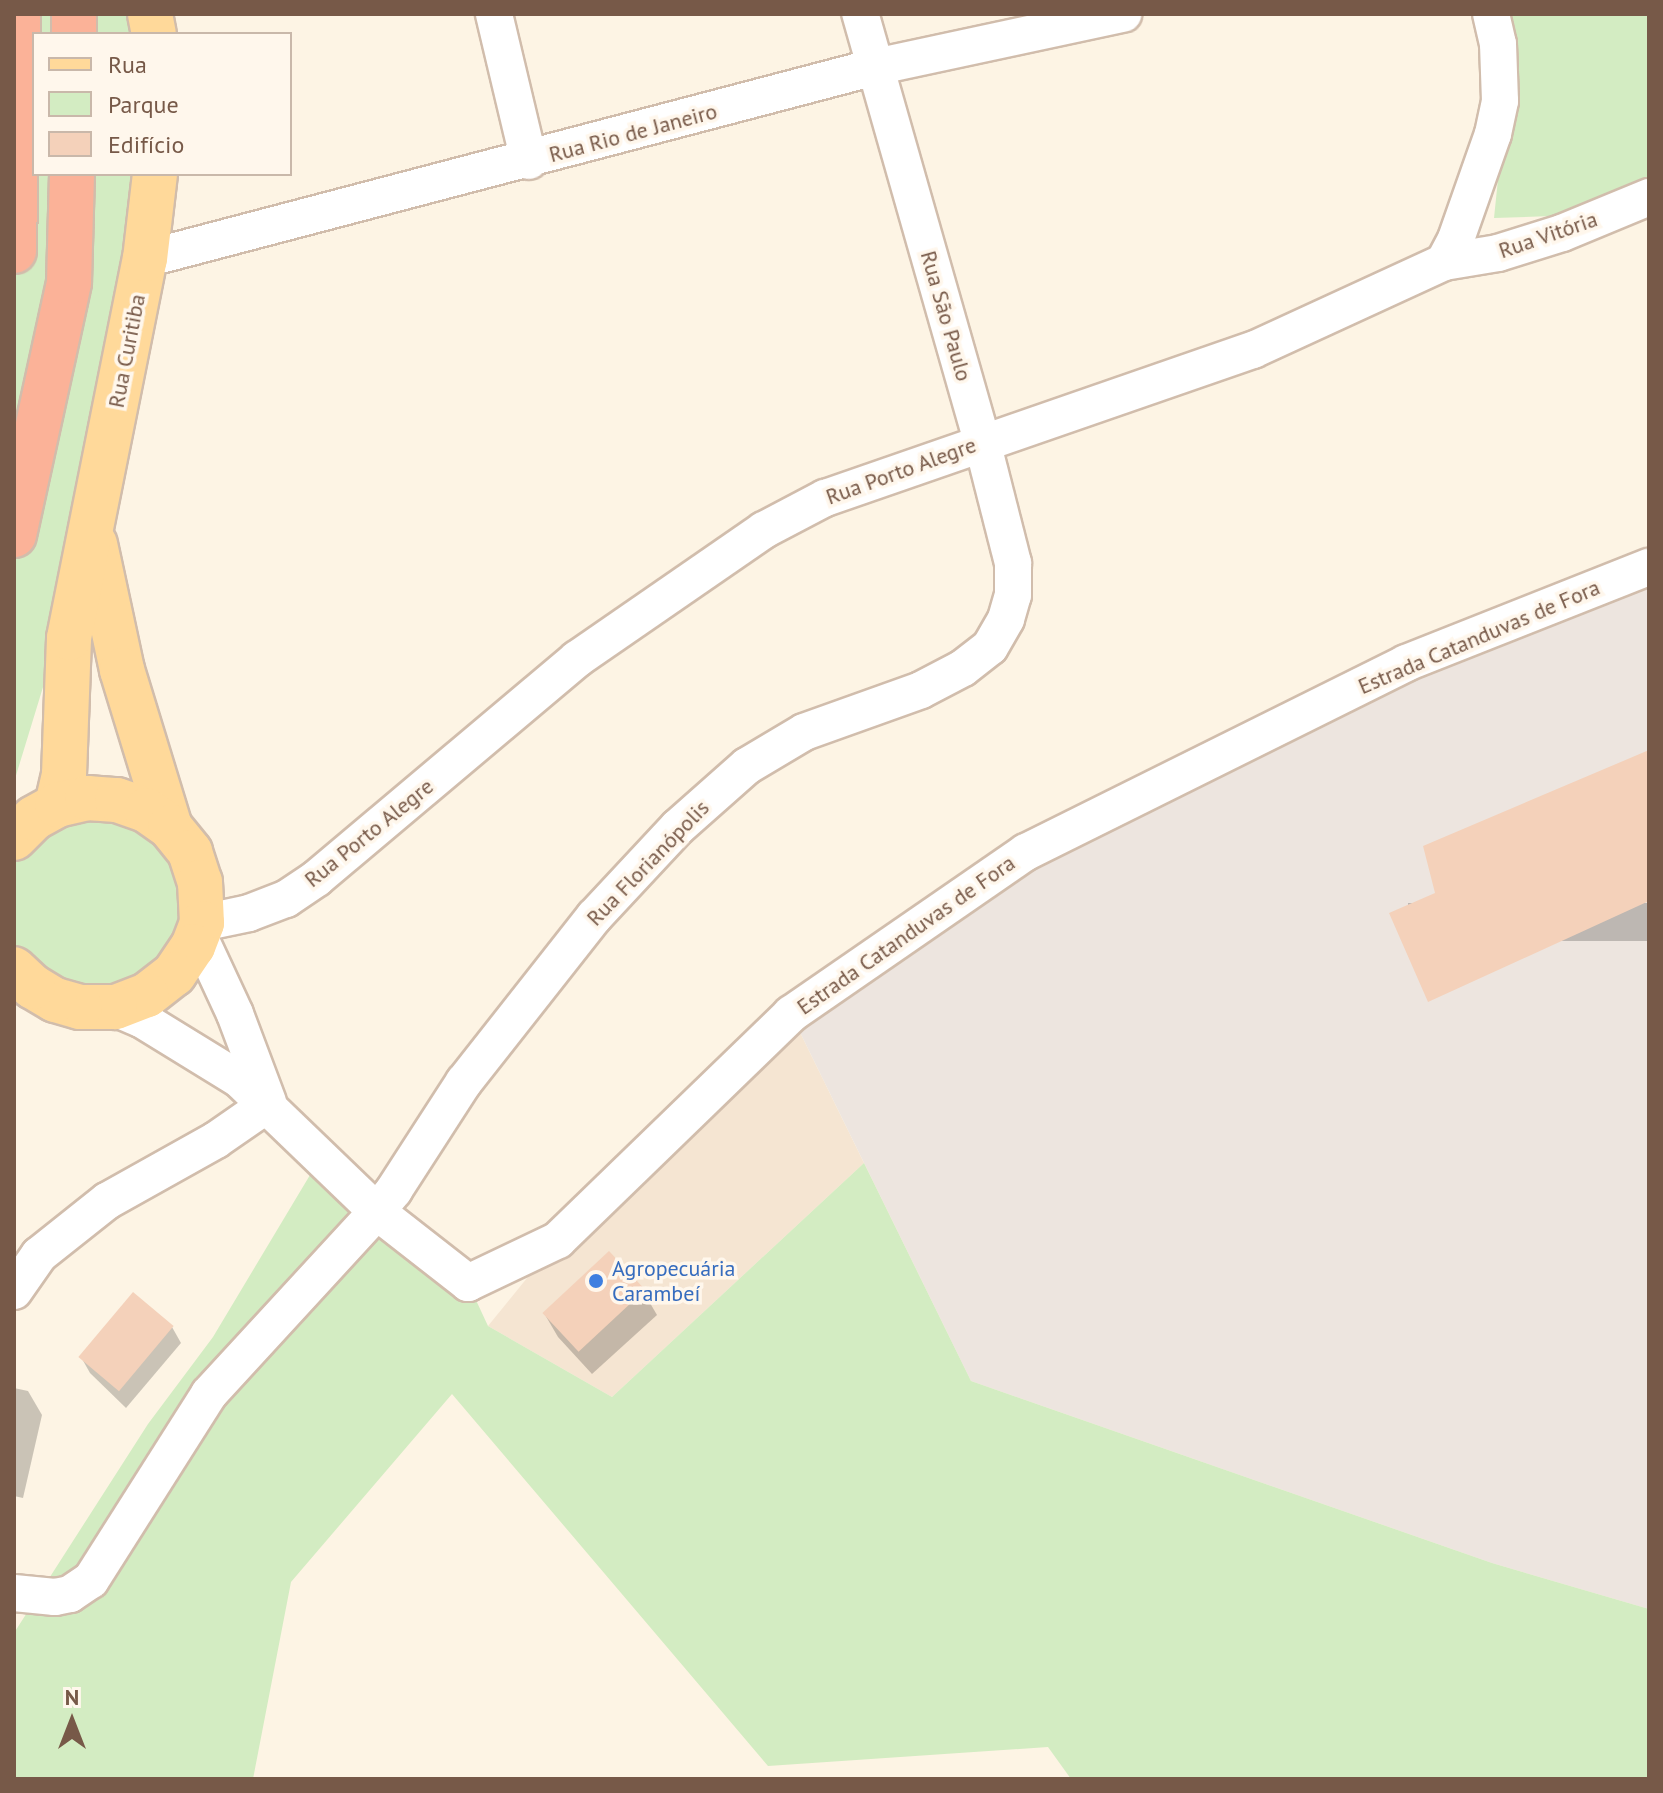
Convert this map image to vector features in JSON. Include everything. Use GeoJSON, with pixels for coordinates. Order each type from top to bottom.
{"type":"FeatureCollection","features":[{"type":"Feature","properties":{"kind":"highway"},"geometry":{"type":"LineString","coordinates":[[14,251],[18,14]]}},
{"type":"Feature","properties":{"kind":"highway"},"geometry":{"type":"LineString","coordinates":[[14,535],[69,282],[72,176]]}},
{"type":"Feature","properties":{"kind":"main road","name":"Rua Curitiba"},"geometry":{"type":"LineString","coordinates":[[57,805],[64,775],[69,638],[145,259],[155,176]]}},
{"type":"Feature","properties":{"kind":"main road"},"geometry":{"type":"LineString","coordinates":[[92,527],[122,670],[170,827]]}},
{"type":"Feature","properties":{"kind":"main road"},"geometry":{"type":"LineString","coordinates":[[14,836],[34,818],[57,805],[87,798],[117,800],[146,810],[170,827],[190,852],[200,882],[199,927],[193,946],[174,974],[147,995],[115,1007],[80,1007],[55,1000],[33,987],[14,969]]}},
{"type":"Feature","properties":{"kind":"street"},"geometry":{"type":"LineString","coordinates":[[494,14],[529,161]]}},
{"type":"Feature","properties":{"kind":"street","name":"Rua São Paulo"},"geometry":{"type":"LineString","coordinates":[[860,14],[982,441],[1013,563],[1013,595],[1006,619]]}},
{"type":"Feature","properties":{"kind":"street","name":"Rua Rio de Janeiro"},"geometry":{"type":"LineString","coordinates":[[145,259],[529,161],[875,67],[1123,14]]}},
{"type":"Feature","properties":{"kind":"street"},"geometry":{"type":"LineString","coordinates":[[1444,262],[1456,239],[1493,134],[1500,101],[1498,44],[1491,14]]}},
{"type":"Feature","properties":{"kind":"street","name":"Rua Vitória"},"geometry":{"type":"LineString","coordinates":[[1444,262],[1524,245],[1649,197]]}},
{"type":"Feature","properties":{"kind":"street","name":"Rua Porto Alegre"},"geometry":{"type":"LineString","coordinates":[[199,927],[286,899],[317,878],[577,659],[764,530],[825,498],[982,441],[1253,350],[1444,262]]}},
{"type":"Feature","properties":{"kind":"street","name":"Estrada Catanduvas de Fora"},"geometry":{"type":"LineString","coordinates":[[80,1007],[117,1009],[141,1019],[240,1080],[376,1211],[468,1283],[558,1240],[791,1014],[1026,852],[1406,663],[1649,567]]}},
{"type":"Feature","properties":{"kind":"street","name":"Rua Florianópolis"},"geometry":{"type":"LineString","coordinates":[[14,1593],[55,1597],[70,1594],[91,1580],[209,1394],[376,1211],[464,1082],[584,928],[678,827],[747,766],[804,732],[921,690],[963,668],[990,647],[1006,619]]}},
{"type":"Feature","properties":{"kind":"street"},"geometry":{"type":"LineString","coordinates":[[14,1291],[39,1255],[107,1201],[216,1140],[268,1104],[199,927]]}},
{"type":"Feature","properties":{"kind":"shaded area"},"geometry":{"type":"Polygon","coordinates":[[[1649,567],[1649,1609],[1492,1563],[971,1381],[791,1014],[1026,852],[1649,567]]]}},
{"type":"Feature","properties":{"kind":"shaded area"},"geometry":{"type":"Polygon","coordinates":[[[791,1014],[864,1163],[612,1397],[488,1326],[558,1240],[791,1014]]]}},
{"type":"Feature","properties":{"kind":"green space"},"geometry":{"type":"Polygon","coordinates":[[[14,14],[150,14],[154,32],[32,32],[32,176],[155,176],[92,527],[14,782],[14,14]]]}},
{"type":"Feature","properties":{"kind":"green space"},"geometry":{"type":"Polygon","coordinates":[[[1498,14],[1649,14],[1649,177],[1596,207],[1552,216],[1494,218],[1503,131],[1498,14]]]}},
{"type":"Feature","properties":{"kind":"green space"},"geometry":{"type":"Polygon","coordinates":[[[59,810],[168,830],[193,937],[110,1003],[14,961],[14,845],[59,810]]]}},
{"type":"Feature","properties":{"kind":"green space"},"geometry":{"type":"Polygon","coordinates":[[[864,1163],[971,1381],[1492,1563],[1649,1609],[1649,1779],[1071,1779],[1048,1747],[768,1766],[452,1394],[291,1582],[253,1779],[14,1779],[14,1633],[148,1424],[213,1337],[316,1165],[468,1283],[488,1326],[612,1397],[864,1163]]]}},
{"type":"Feature","properties":{"kind":"building"},"geometry":{"type":"Polygon","coordinates":[[[1649,750],[1649,901],[1428,1002],[1389,913],[1435,893],[1423,846],[1649,750]]]}},
{"type":"Feature","properties":{"kind":"building"},"geometry":{"type":"Polygon","coordinates":[[[609,1251],[645,1290],[579,1352],[542,1313],[609,1251]]]}},
{"type":"Feature","properties":{"kind":"building"},"geometry":{"type":"Polygon","coordinates":[[[133,1292],[174,1326],[119,1391],[78,1357],[133,1292]]]}},
{"type":"Feature","properties":{"kind":"place","name":"Agropecuária Carambeí"},"geometry":{"type":"Point","coordinates":[596,1281]}}]}
